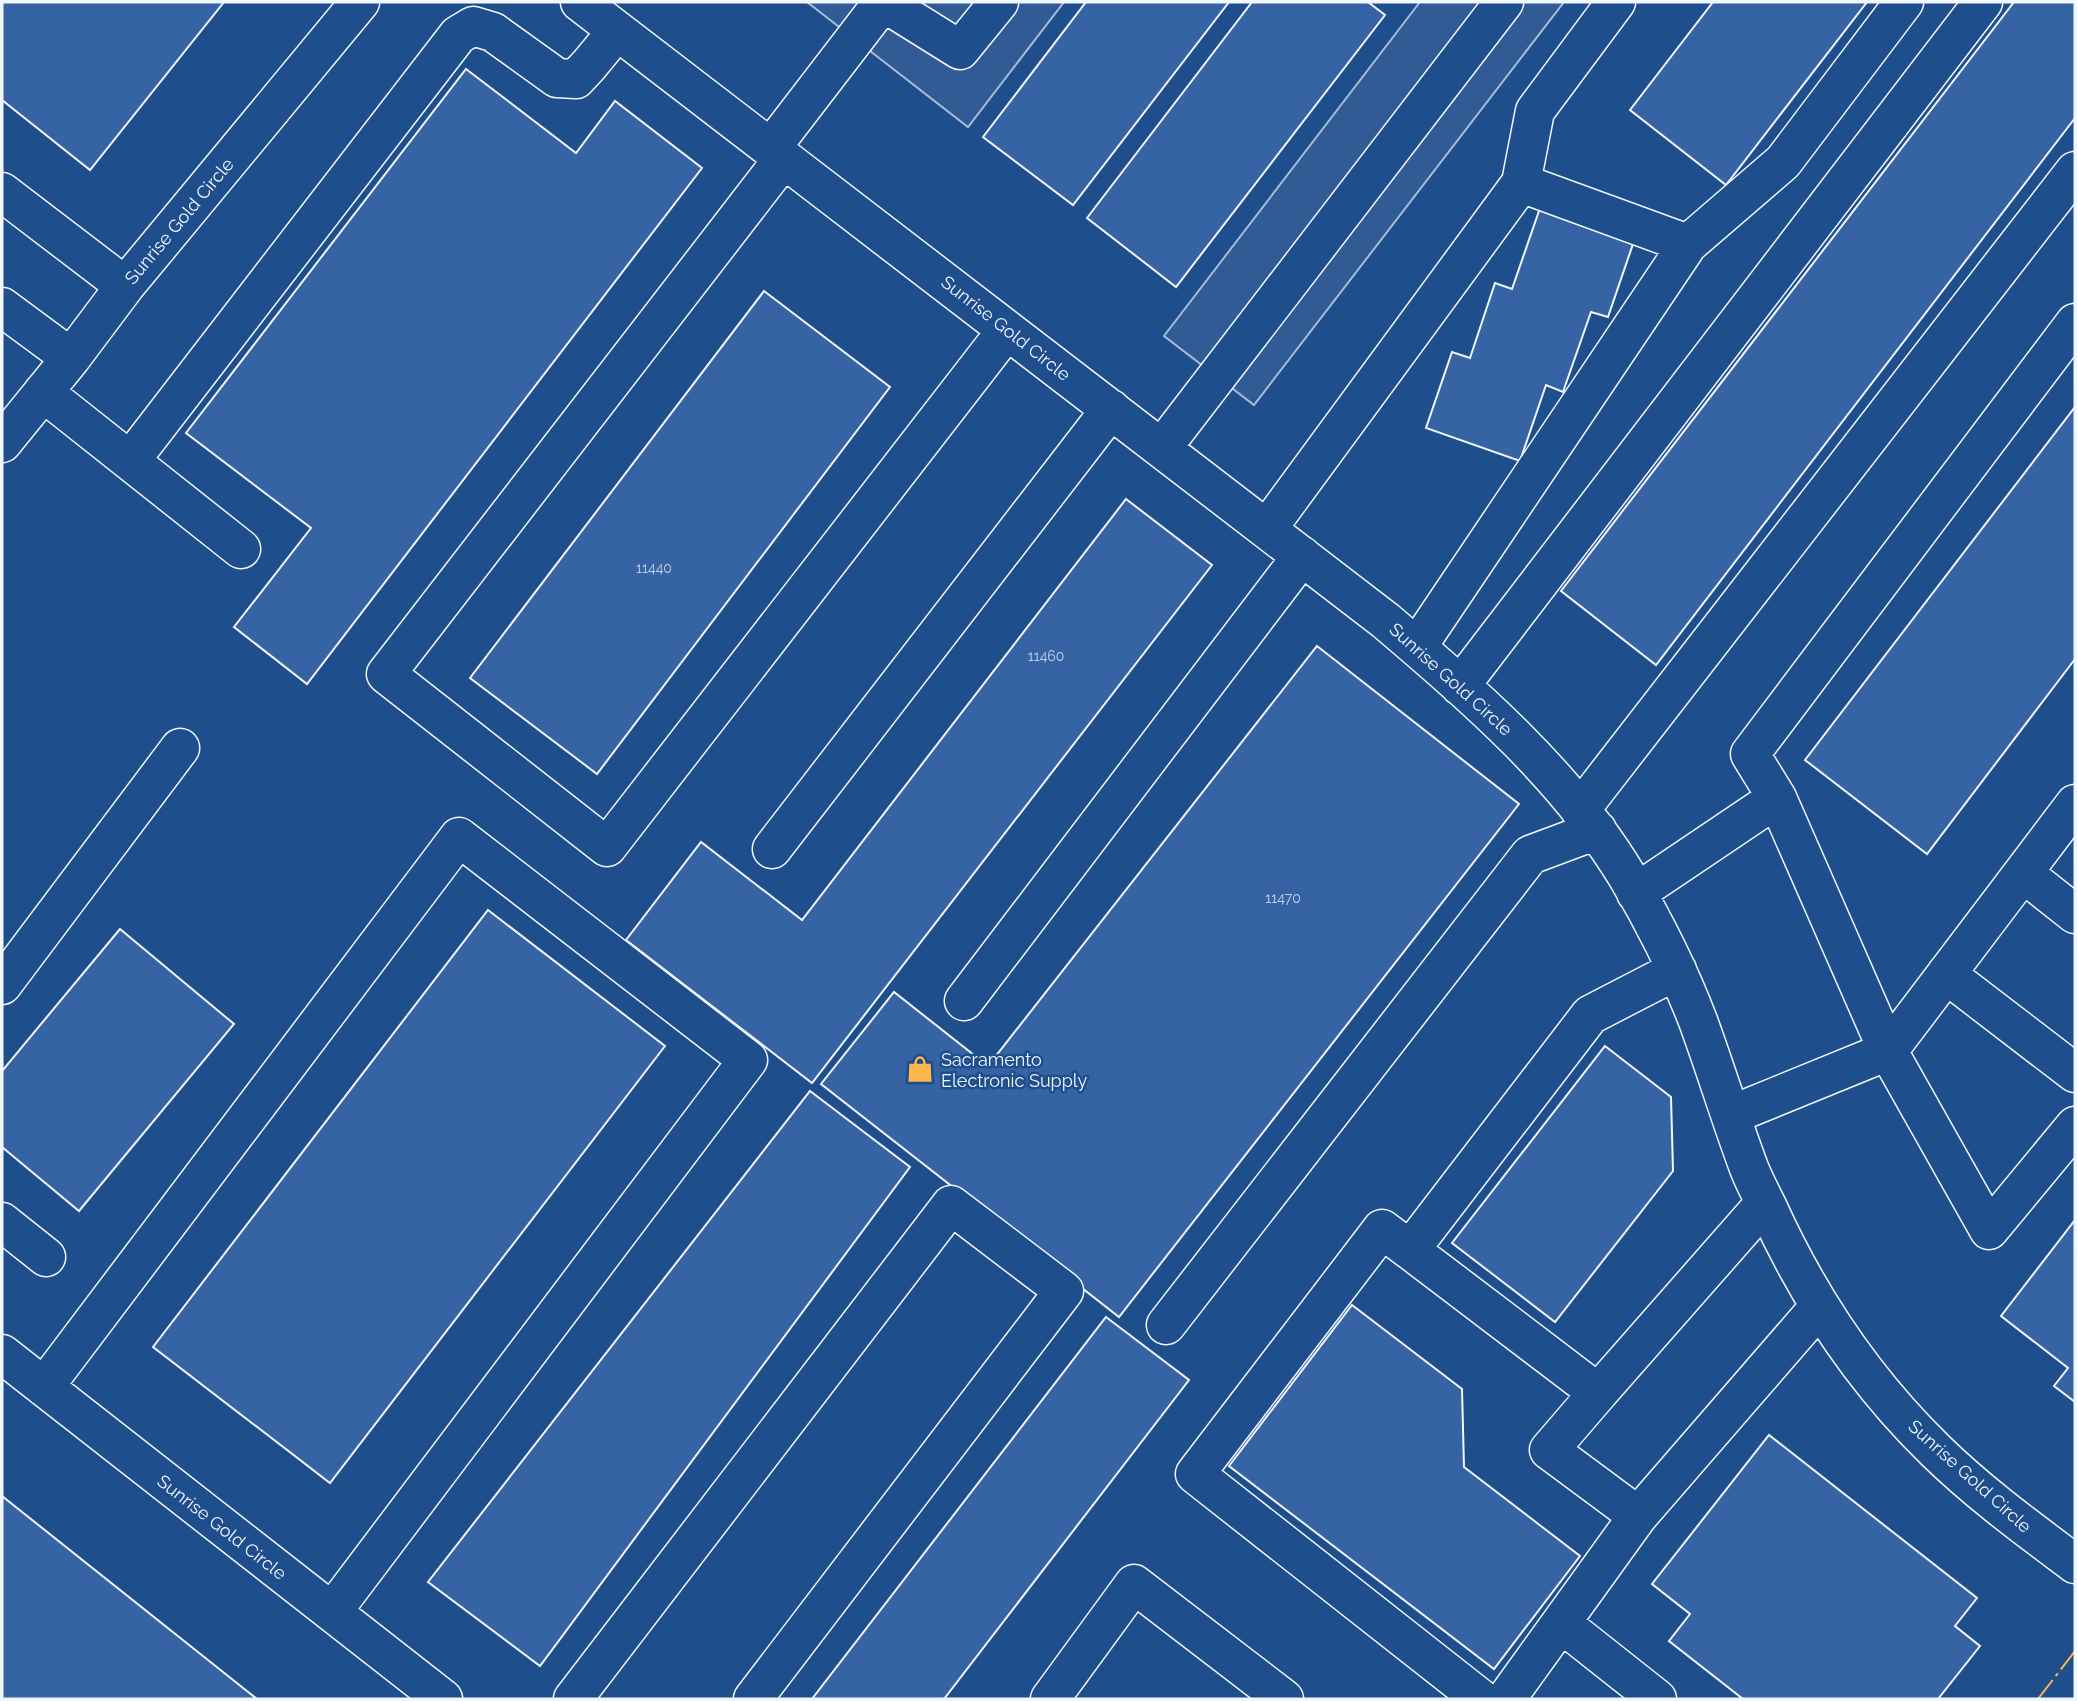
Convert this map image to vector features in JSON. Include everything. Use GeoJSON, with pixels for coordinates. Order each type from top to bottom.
{"type":"FeatureCollection","features":[{"type":"Feature","properties":{"kind":"street","name":"Sunrise Gold Circle"},"geometry":{"type":"LineString","coordinates":[[2,443],[125,286],[360,2]]}},
{"type":"Feature","properties":{"kind":"street","name":"Sunrise Gold Circle"},"geometry":{"type":"LineString","coordinates":[[580,2],[1386,621],[1528,748],[1588,820],[1654,923],[1697,1019],[1750,1171],[1787,1251],[1820,1306],[1864,1370],[1937,1452],[2011,1516],[2075,1564]]}},
{"type":"Feature","properties":{"kind":"street"},"geometry":{"type":"LineString","coordinates":[[999,2],[960,50],[883,2],[777,153],[386,674],[607,847],[1007,330]]}},
{"type":"Feature","properties":{"kind":"street"},"geometry":{"type":"LineString","coordinates":[[1162,449],[1504,2]]}},
{"type":"Feature","properties":{"kind":"street"},"geometry":{"type":"LineString","coordinates":[[1267,529],[1521,183],[1535,111],[1616,2]]}},
{"type":"Feature","properties":{"kind":"street"},"geometry":{"type":"LineString","coordinates":[[1417,647],[1688,244],[1783,162],[1904,2]]}},
{"type":"Feature","properties":{"kind":"street"},"geometry":{"type":"LineString","coordinates":[[1460,686],[1983,2]]}},
{"type":"Feature","properties":{"kind":"street"},"geometry":{"type":"LineString","coordinates":[[130,461],[458,35],[473,26],[493,32],[557,78],[576,79],[617,30]]}},
{"type":"Feature","properties":{"kind":"street"},"geometry":{"type":"LineString","coordinates":[[1166,1325],[1530,855],[1588,820],[2075,171]]}},
{"type":"Feature","properties":{"kind":"street"},"geometry":{"type":"LineString","coordinates":[[1521,183],[1688,244]]}},
{"type":"Feature","properties":{"kind":"street"},"geometry":{"type":"LineString","coordinates":[[2,192],[125,286]]}},
{"type":"Feature","properties":{"kind":"street"},"geometry":{"type":"LineString","coordinates":[[2,307],[71,358]]}},
{"type":"Feature","properties":{"kind":"street"},"geometry":{"type":"LineString","coordinates":[[2075,323],[1750,754],[1777,798],[1888,1051],[1989,1230],[2075,1126]]}},
{"type":"Feature","properties":{"kind":"street"},"geometry":{"type":"LineString","coordinates":[[43,391],[241,549]]}},
{"type":"Feature","properties":{"kind":"street"},"geometry":{"type":"LineString","coordinates":[[772,849],[1111,409]]}},
{"type":"Feature","properties":{"kind":"street"},"geometry":{"type":"LineString","coordinates":[[964,1001],[1302,556]]}},
{"type":"Feature","properties":{"kind":"street"},"geometry":{"type":"LineString","coordinates":[[2,985],[180,748]]}},
{"type":"Feature","properties":{"kind":"street"},"geometry":{"type":"LineString","coordinates":[[1636,893],[1777,798]]}},
{"type":"Feature","properties":{"kind":"street"},"geometry":{"type":"LineString","coordinates":[[1731,1115],[1888,1051],[2075,804]]}},
{"type":"Feature","properties":{"kind":"street"},"geometry":{"type":"LineString","coordinates":[[44,1387],[459,837],[737,1051],[748,1060],[332,1612]]}},
{"type":"Feature","properties":{"kind":"street"},"geometry":{"type":"LineString","coordinates":[[2023,873],[2075,914]]}},
{"type":"Feature","properties":{"kind":"street"},"geometry":{"type":"LineString","coordinates":[[1410,1250],[1590,1015],[1677,970]]}},
{"type":"Feature","properties":{"kind":"street"},"geometry":{"type":"LineString","coordinates":[[1946,974],[2075,1073]]}},
{"type":"Feature","properties":{"kind":"street"},"geometry":{"type":"LineString","coordinates":[[1638,1516],[1549,1450],[1765,1203]]}},
{"type":"Feature","properties":{"kind":"street"},"geometry":{"type":"LineString","coordinates":[[590,1693],[951,1205],[1064,1291],[752,1699]]}},
{"type":"Feature","properties":{"kind":"street"},"geometry":{"type":"LineString","coordinates":[[2,1222],[46,1257]]}},
{"type":"Feature","properties":{"kind":"street"},"geometry":{"type":"LineString","coordinates":[[1481,1699],[1195,1474],[1382,1229],[1598,1393]]}},
{"type":"Feature","properties":{"kind":"street"},"geometry":{"type":"LineString","coordinates":[[1506,1699],[1638,1516],[1820,1306]]}},
{"type":"Feature","properties":{"kind":"street","name":"Sunrise Gold Circle"},"geometry":{"type":"LineString","coordinates":[[2,1354],[443,1699]]}},
{"type":"Feature","properties":{"kind":"street"},"geometry":{"type":"LineString","coordinates":[[1058,1697],[1134,1584],[1284,1699]]}},
{"type":"Feature","properties":{"kind":"street"},"geometry":{"type":"LineString","coordinates":[[1561,1623],[1657,1699]]}},
{"type":"Feature","properties":{"kind":"shaded area"},"geometry":{"type":"Polygon","coordinates":[[[807,2],[1064,2],[968,127],[807,2]]]}},
{"type":"Feature","properties":{"kind":"shaded area"},"geometry":{"type":"Polygon","coordinates":[[[1420,2],[1564,2],[1254,405],[1164,336],[1420,2]]]}},
{"type":"Feature","properties":{"kind":"building"},"geometry":{"type":"Polygon","coordinates":[[[2,2],[224,2],[90,170],[2,100],[2,2]]]}},
{"type":"Feature","properties":{"kind":"building"},"geometry":{"type":"Polygon","coordinates":[[[1086,2],[1229,2],[1073,205],[983,137],[1086,2]]]}},
{"type":"Feature","properties":{"kind":"building"},"geometry":{"type":"Polygon","coordinates":[[[1252,2],[1368,2],[1385,15],[1176,287],[1087,218],[1252,2]]]}},
{"type":"Feature","properties":{"kind":"building"},"geometry":{"type":"Polygon","coordinates":[[[1713,2],[1867,2],[1726,185],[1630,110],[1713,2]]]}},
{"type":"Feature","properties":{"kind":"building"},"geometry":{"type":"Polygon","coordinates":[[[2014,2],[2075,2],[2075,118],[1656,665],[1561,591],[2014,2]]]}},
{"type":"Feature","properties":{"kind":"building"},"geometry":{"type":"Polygon","coordinates":[[[466,69],[576,153],[615,101],[702,168],[307,684],[234,627],[311,528],[186,433],[466,69]]]}},
{"type":"Feature","properties":{"kind":"building"},"geometry":{"type":"Polygon","coordinates":[[[1540,208],[1634,241],[1608,317],[1591,312],[1563,392],[1546,385],[1520,461],[1426,428],[1452,352],[1470,358],[1495,283],[1512,289],[1540,208]]]}},
{"type":"Feature","properties":{"kind":"building"},"geometry":{"type":"Polygon","coordinates":[[[764,291],[890,387],[597,774],[470,678],[764,291]]]}},
{"type":"Feature","properties":{"kind":"building"},"geometry":{"type":"Polygon","coordinates":[[[2075,407],[2075,659],[1927,854],[1805,760],[2075,407]]]}},
{"type":"Feature","properties":{"kind":"building"},"geometry":{"type":"Polygon","coordinates":[[[1126,499],[1212,565],[812,1083],[626,940],[701,842],[802,920],[1126,499]]]}},
{"type":"Feature","properties":{"kind":"building"},"geometry":{"type":"Polygon","coordinates":[[[1317,646],[1519,804],[1119,1317],[821,1084],[894,992],[988,1066],[1317,646]]]}},
{"type":"Feature","properties":{"kind":"building"},"geometry":{"type":"Polygon","coordinates":[[[488,910],[665,1046],[330,1483],[153,1347],[488,910]]]}},
{"type":"Feature","properties":{"kind":"building"},"geometry":{"type":"Polygon","coordinates":[[[120,929],[234,1024],[79,1211],[2,1147],[2,1071],[120,929]]]}},
{"type":"Feature","properties":{"kind":"building"},"geometry":{"type":"Polygon","coordinates":[[[1605,1046],[1671,1097],[1673,1171],[1555,1322],[1452,1243],[1605,1046]]]}},
{"type":"Feature","properties":{"kind":"building"},"geometry":{"type":"Polygon","coordinates":[[[810,1091],[910,1167],[540,1666],[428,1582],[810,1091]]]}},
{"type":"Feature","properties":{"kind":"building"},"geometry":{"type":"Polygon","coordinates":[[[2075,1220],[2075,1402],[2054,1386],[2068,1368],[2001,1316],[2075,1220]]]}},
{"type":"Feature","properties":{"kind":"building"},"geometry":{"type":"Polygon","coordinates":[[[1352,1305],[1462,1389],[1464,1467],[1580,1556],[1494,1669],[1229,1466],[1352,1305]]]}},
{"type":"Feature","properties":{"kind":"building"},"geometry":{"type":"Polygon","coordinates":[[[1106,1317],[1189,1380],[944,1699],[812,1699],[1106,1317]]]}},
{"type":"Feature","properties":{"kind":"building"},"geometry":{"type":"Polygon","coordinates":[[[1769,1435],[1977,1598],[1955,1626],[1980,1646],[1938,1699],[1743,1699],[1669,1641],[1690,1614],[1652,1584],[1769,1435]]]}},
{"type":"Feature","properties":{"kind":"building"},"geometry":{"type":"Polygon","coordinates":[[[2,1496],[257,1699],[2,1699],[2,1496]]]}},
{"type":"Feature","properties":{"kind":"power"},"geometry":{"type":"LineString","coordinates":[[2038,1699],[2075,1651]]}},
{"type":"Feature","properties":{"kind":"place","name":"Sacramento Electronic Supply"},"geometry":{"type":"Point","coordinates":[920,1069]}}]}
